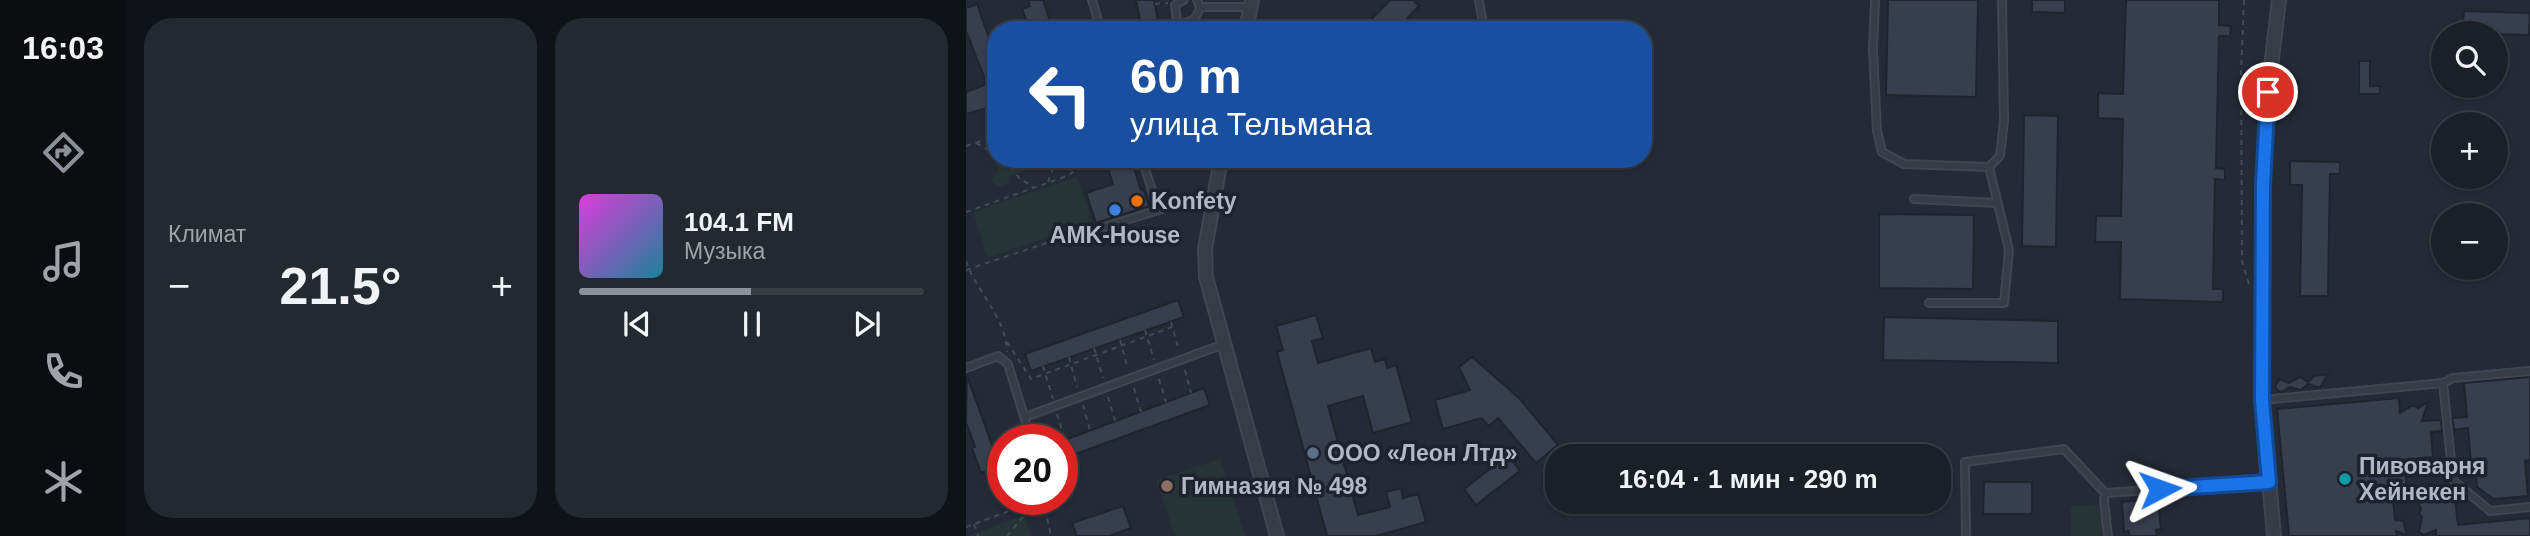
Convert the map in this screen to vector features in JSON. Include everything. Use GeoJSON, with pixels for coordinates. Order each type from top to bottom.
{"type":"FeatureCollection","features":[{"type":"Feature","properties":{"kind":"street"},"geometry":{"type":"LineString","coordinates":[[2273,536],[2262,400],[2263,185],[2268,92],[2279,0]]}},
{"type":"Feature","properties":{"kind":"street"},"geometry":{"type":"LineString","coordinates":[[1219,168],[1204,262],[1278,536]]}},
{"type":"Feature","properties":{"kind":"lane"},"geometry":{"type":"LineString","coordinates":[[1091,0],[1098,21]]}},
{"type":"Feature","properties":{"kind":"lane"},"geometry":{"type":"LineString","coordinates":[[1176,21],[1175,5],[1184,0]]}},
{"type":"Feature","properties":{"kind":"lane"},"geometry":{"type":"LineString","coordinates":[[1479,0],[1482,21]]}},
{"type":"Feature","properties":{"kind":"lane"},"geometry":{"type":"LineString","coordinates":[[1875,0],[1873,49],[1877,131],[1882,152],[1904,164],[1989,167],[2000,156],[2004,121],[2002,0]]}},
{"type":"Feature","properties":{"kind":"lane"},"geometry":{"type":"LineString","coordinates":[[1193,21],[1198,3],[1251,4]]}},
{"type":"Feature","properties":{"kind":"lane"},"geometry":{"type":"LineString","coordinates":[[1929,303],[2004,303],[2009,250],[1989,167]]}},
{"type":"Feature","properties":{"kind":"lane"},"geometry":{"type":"LineString","coordinates":[[1146,168],[1158,209]]}},
{"type":"Feature","properties":{"kind":"lane"},"geometry":{"type":"LineString","coordinates":[[1101,228],[1206,195],[1214,196]]}},
{"type":"Feature","properties":{"kind":"lane"},"geometry":{"type":"LineString","coordinates":[[1914,199],[1997,203]]}},
{"type":"Feature","properties":{"kind":"lane"},"geometry":{"type":"LineString","coordinates":[[1025,416],[1224,344]]}},
{"type":"Feature","properties":{"kind":"lane"},"geometry":{"type":"LineString","coordinates":[[966,368],[998,356],[1008,364],[1027,424]]}},
{"type":"Feature","properties":{"kind":"lane"},"geometry":{"type":"LineString","coordinates":[[2262,400],[2443,383],[2453,378],[2530,371]]}},
{"type":"Feature","properties":{"kind":"lane"},"geometry":{"type":"LineString","coordinates":[[2443,383],[2453,480],[2490,511],[2530,507]]}},
{"type":"Feature","properties":{"kind":"lane"},"geometry":{"type":"LineString","coordinates":[[1966,536],[1965,462],[2064,449],[2105,493]]}},
{"type":"Feature","properties":{"kind":"lane"},"geometry":{"type":"LineString","coordinates":[[2105,493],[2269,482]]}},
{"type":"Feature","properties":{"kind":"lane"},"geometry":{"type":"LineString","coordinates":[[2105,493],[2108,536]]}},
{"type":"Feature","properties":{"kind":"path"},"geometry":{"type":"LineString","coordinates":[[2244,0],[2241,71],[2242,261],[2250,290]]}},
{"type":"Feature","properties":{"kind":"path"},"geometry":{"type":"LineString","coordinates":[[1155,4],[1164,1],[1175,5]]}},
{"type":"Feature","properties":{"kind":"path"},"geometry":{"type":"LineString","coordinates":[[966,146],[987,139]]}},
{"type":"Feature","properties":{"kind":"path"},"geometry":{"type":"LineString","coordinates":[[975,143],[987,149]]}},
{"type":"Feature","properties":{"kind":"path"},"geometry":{"type":"LineString","coordinates":[[1011,168],[1020,180],[1035,187]]}},
{"type":"Feature","properties":{"kind":"path"},"geometry":{"type":"LineString","coordinates":[[1048,183],[1052,168]]}},
{"type":"Feature","properties":{"kind":"path"},"geometry":{"type":"LineString","coordinates":[[966,212],[1048,183],[1073,172],[1075,168]]}},
{"type":"Feature","properties":{"kind":"path"},"geometry":{"type":"LineString","coordinates":[[967,269],[1092,228],[1101,228]]}},
{"type":"Feature","properties":{"kind":"path"},"geometry":{"type":"LineString","coordinates":[[966,261],[967,269],[997,315],[1007,342],[1031,379],[1172,327]]}},
{"type":"Feature","properties":{"kind":"path"},"geometry":{"type":"LineString","coordinates":[[1171,322],[1191,393]]}},
{"type":"Feature","properties":{"kind":"path"},"geometry":{"type":"LineString","coordinates":[[1145,330],[1166,402]]}},
{"type":"Feature","properties":{"kind":"path"},"geometry":{"type":"LineString","coordinates":[[1120,340],[1140,412]]}},
{"type":"Feature","properties":{"kind":"path"},"geometry":{"type":"LineString","coordinates":[[1007,342],[1008,364]]}},
{"type":"Feature","properties":{"kind":"path"},"geometry":{"type":"LineString","coordinates":[[1094,348],[1115,421]]}},
{"type":"Feature","properties":{"kind":"path"},"geometry":{"type":"LineString","coordinates":[[1069,357],[1090,430]]}},
{"type":"Feature","properties":{"kind":"path"},"geometry":{"type":"LineString","coordinates":[[1043,366],[1060,424]]}},
{"type":"Feature","properties":{"kind":"path"},"geometry":{"type":"LineString","coordinates":[[966,527],[998,515]]}},
{"type":"Feature","properties":{"kind":"path"},"geometry":{"type":"LineString","coordinates":[[1007,536],[1024,515]]}},
{"type":"Feature","properties":{"kind":"path"},"geometry":{"type":"LineString","coordinates":[[1046,515],[1051,536]]}},
{"type":"Feature","properties":{"kind":"path"},"geometry":{"type":"LineString","coordinates":[[974,524],[978,536]]}},
{"type":"Feature","properties":{"kind":"shaded area"},"geometry":{"type":"Polygon","coordinates":[[[997,168],[1027,168],[1009,176],[1009,182],[1003,187],[996,185],[992,179],[998,171],[997,168]]]}},
{"type":"Feature","properties":{"kind":"shaded area"},"geometry":{"type":"Polygon","coordinates":[[[1077,177],[1092,222],[988,258],[973,212],[1077,177]]]}},
{"type":"Feature","properties":{"kind":"shaded area"},"geometry":{"type":"Polygon","coordinates":[[[1220,459],[1246,536],[1175,536],[1156,480],[1220,459]]]}},
{"type":"Feature","properties":{"kind":"shaded area"},"geometry":{"type":"Polygon","coordinates":[[[2101,505],[2102,536],[2071,536],[2070,506],[2101,505]]]}},
{"type":"Feature","properties":{"kind":"shaded area"},"geometry":{"type":"Polygon","coordinates":[[[1024,515],[1031,536],[971,536],[1024,515]]]}},
{"type":"Feature","properties":{"kind":"building"},"geometry":{"type":"Polygon","coordinates":[[[1028,0],[1043,0],[1050,21],[1027,21],[1022,9],[1030,6],[1028,0]]]}},
{"type":"Feature","properties":{"kind":"building"},"geometry":{"type":"Polygon","coordinates":[[[1136,0],[1154,0],[1158,21],[1140,21],[1136,0]]]}},
{"type":"Feature","properties":{"kind":"building"},"geometry":{"type":"Polygon","coordinates":[[[1390,0],[1413,0],[1419,6],[1405,21],[1370,21],[1390,0]]]}},
{"type":"Feature","properties":{"kind":"building"},"geometry":{"type":"Polygon","coordinates":[[[1888,0],[1978,0],[1976,97],[1886,95],[1888,0]]]}},
{"type":"Feature","properties":{"kind":"building"},"geometry":{"type":"Polygon","coordinates":[[[2032,0],[2065,0],[2065,13],[2032,12],[2032,0]]]}},
{"type":"Feature","properties":{"kind":"building"},"geometry":{"type":"Polygon","coordinates":[[[2126,0],[2219,0],[2219,25],[2231,26],[2230,36],[2219,36],[2216,168],[2225,169],[2225,180],[2215,179],[2213,289],[2223,289],[2223,302],[2120,299],[2121,242],[2095,242],[2096,216],[2121,216],[2123,119],[2098,118],[2098,93],[2123,94],[2126,0]]]}},
{"type":"Feature","properties":{"kind":"building"},"geometry":{"type":"Polygon","coordinates":[[[977,4],[987,32],[987,84],[966,31],[966,8],[977,4]]]}},
{"type":"Feature","properties":{"kind":"building"},"geometry":{"type":"Polygon","coordinates":[[[2464,11],[2530,13],[2529,35],[2508,34],[2508,21],[2463,21],[2464,11]]]}},
{"type":"Feature","properties":{"kind":"building"},"geometry":{"type":"Polygon","coordinates":[[[2359,61],[2370,61],[2370,86],[2380,86],[2380,94],[2359,94],[2359,61]]]}},
{"type":"Feature","properties":{"kind":"building"},"geometry":{"type":"Polygon","coordinates":[[[987,84],[987,108],[966,114],[966,92],[987,84]]]}},
{"type":"Feature","properties":{"kind":"building"},"geometry":{"type":"Polygon","coordinates":[[[2024,115],[2058,116],[2056,247],[2022,246],[2024,115]]]}},
{"type":"Feature","properties":{"kind":"building"},"geometry":{"type":"Polygon","coordinates":[[[2290,161],[2340,162],[2340,174],[2330,174],[2328,296],[2300,296],[2302,185],[2290,185],[2290,161]]]}},
{"type":"Feature","properties":{"kind":"building"},"geometry":{"type":"Polygon","coordinates":[[[1108,168],[1134,168],[1149,206],[1096,223],[1086,193],[1113,184],[1108,168]]]}},
{"type":"Feature","properties":{"kind":"building"},"geometry":{"type":"Polygon","coordinates":[[[1879,214],[1974,215],[1973,289],[1879,288],[1879,214]]]}},
{"type":"Feature","properties":{"kind":"building"},"geometry":{"type":"Polygon","coordinates":[[[1178,300],[1184,317],[1031,371],[1025,354],[1178,300]]]}},
{"type":"Feature","properties":{"kind":"building"},"geometry":{"type":"Polygon","coordinates":[[[1316,315],[1323,338],[1312,341],[1318,363],[1371,348],[1375,362],[1385,359],[1387,368],[1396,365],[1412,422],[1373,433],[1363,396],[1328,406],[1358,515],[1390,507],[1386,492],[1401,488],[1403,498],[1418,494],[1426,522],[1376,536],[1327,536],[1277,352],[1283,350],[1276,326],[1316,315]]]}},
{"type":"Feature","properties":{"kind":"building"},"geometry":{"type":"Polygon","coordinates":[[[1884,317],[2058,321],[2058,363],[1883,360],[1884,317]]]}},
{"type":"Feature","properties":{"kind":"building"},"geometry":{"type":"Polygon","coordinates":[[[1472,357],[1519,398],[1557,444],[1545,444],[1545,456],[1536,463],[1498,418],[1489,426],[1481,418],[1443,429],[1435,400],[1470,390],[1459,367],[1472,357]]]}},
{"type":"Feature","properties":{"kind":"building"},"geometry":{"type":"Polygon","coordinates":[[[2328,374],[2320,388],[2308,384],[2301,390],[2290,387],[2282,392],[2275,386],[2280,379],[2289,383],[2300,377],[2308,382],[2314,376],[2328,374]]]}},
{"type":"Feature","properties":{"kind":"building"},"geometry":{"type":"Polygon","coordinates":[[[967,376],[987,431],[987,480],[984,472],[981,473],[966,422],[967,376]]]}},
{"type":"Feature","properties":{"kind":"building"},"geometry":{"type":"Polygon","coordinates":[[[2530,377],[2530,460],[2525,461],[2528,496],[2494,499],[2477,487],[2475,465],[2471,465],[2468,428],[2454,430],[2452,418],[2467,417],[2464,383],[2530,377]]]}},
{"type":"Feature","properties":{"kind":"building"},"geometry":{"type":"Polygon","coordinates":[[[1204,388],[1210,405],[1078,453],[1078,435],[1204,388]]]}},
{"type":"Feature","properties":{"kind":"building","name":"Пивоварня Хейнекен"},"geometry":{"type":"Polygon","coordinates":[[[2399,398],[2400,413],[2413,405],[2418,408],[2428,402],[2422,421],[2441,420],[2442,431],[2431,432],[2433,457],[2404,460],[2408,498],[2393,499],[2395,520],[2403,521],[2407,535],[2396,531],[2397,536],[2289,536],[2277,409],[2399,398]]]}},
{"type":"Feature","properties":{"kind":"building"},"geometry":{"type":"Polygon","coordinates":[[[1508,455],[1520,471],[1476,505],[1464,489],[1508,455]]]}},
{"type":"Feature","properties":{"kind":"building"},"geometry":{"type":"Polygon","coordinates":[[[1984,482],[2032,482],[2032,514],[1983,514],[1984,482]]]}},
{"type":"Feature","properties":{"kind":"building"},"geometry":{"type":"Polygon","coordinates":[[[2455,498],[2458,525],[2530,518],[2530,536],[2436,536],[2436,530],[2424,535],[2419,532],[2422,517],[2417,501],[2434,502],[2433,500],[2455,498]]]}},
{"type":"Feature","properties":{"kind":"building"},"geometry":{"type":"Polygon","coordinates":[[[2158,499],[2161,529],[2156,530],[2157,536],[2129,536],[2129,531],[2124,532],[2122,502],[2158,499]]]}},
{"type":"Feature","properties":{"kind":"building"},"geometry":{"type":"Polygon","coordinates":[[[1123,506],[1131,528],[1109,536],[1077,536],[1072,523],[1123,506]]]}},
{"type":"Feature","properties":{"kind":"place","name":"Konfety"},"geometry":{"type":"Point","coordinates":[1137,201]}},
{"type":"Feature","properties":{"kind":"place","name":"AMK-House"},"geometry":{"type":"Point","coordinates":[1115,210]}},
{"type":"Feature","properties":{"kind":"place","name":"ООО «Леон Лтд»"},"geometry":{"type":"Point","coordinates":[1313,453]}},
{"type":"Feature","properties":{"kind":"place","name":"Пивоварня Хейнекен"},"geometry":{"type":"Point","coordinates":[2345,479]}},
{"type":"Feature","properties":{"kind":"place","name":"Гимназия № 498"},"geometry":{"type":"Point","coordinates":[1167,486]}},
{"type":"Feature","properties":{"kind":"route"},"geometry":{"type":"LineString","coordinates":[[2160,489],[2269,482],[2262,400],[2263,185],[2268,92]]}}]}
